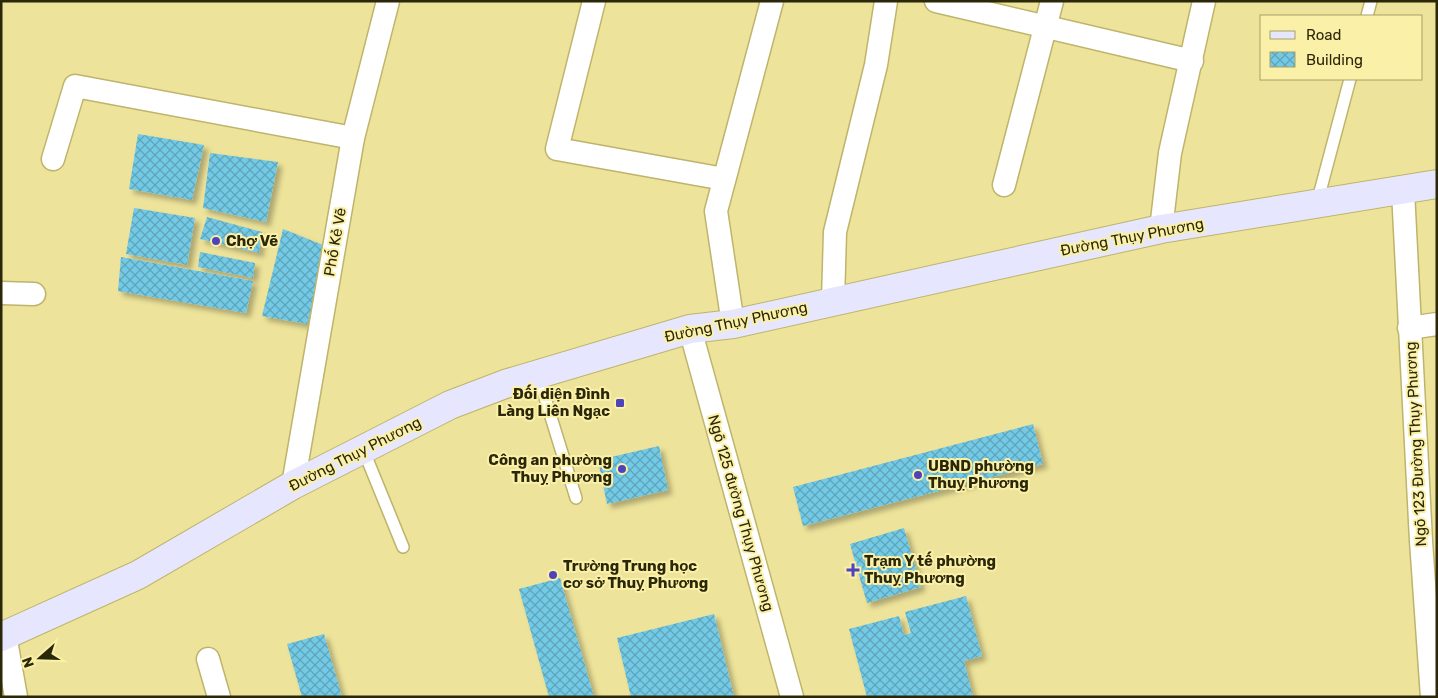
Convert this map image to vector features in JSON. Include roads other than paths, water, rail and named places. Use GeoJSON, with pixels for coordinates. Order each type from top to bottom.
{"type":"FeatureCollection","features":[{"type":"Feature","properties":{"kind":"main road","name":"Đường Thụy Phương"},"geometry":{"type":"LineString","coordinates":[[3,636],[138,575],[294,485],[450,404],[505,384],[690,329],[733,324],[1161,229],[1404,191],[1437,184]]}},
{"type":"Feature","properties":{"kind":"street","name":"Phố Kẻ Vẽ"},"geometry":{"type":"LineString","coordinates":[[294,485],[353,138],[388,1]]}},
{"type":"Feature","properties":{"kind":"street"},"geometry":{"type":"LineString","coordinates":[[594,1],[557,149],[724,180]]}},
{"type":"Feature","properties":{"kind":"street"},"geometry":{"type":"LineString","coordinates":[[733,324],[716,211],[772,1]]}},
{"type":"Feature","properties":{"kind":"street"},"geometry":{"type":"LineString","coordinates":[[832,301],[836,232],[876,65],[886,1]]}},
{"type":"Feature","properties":{"kind":"street"},"geometry":{"type":"LineString","coordinates":[[936,1],[1192,60]]}},
{"type":"Feature","properties":{"kind":"street"},"geometry":{"type":"LineString","coordinates":[[1004,184],[1052,1]]}},
{"type":"Feature","properties":{"kind":"street"},"geometry":{"type":"LineString","coordinates":[[1161,229],[1170,153],[1204,1]]}},
{"type":"Feature","properties":{"kind":"street"},"geometry":{"type":"LineString","coordinates":[[53,159],[75,86],[353,138]]}},
{"type":"Feature","properties":{"kind":"street","name":"Ngõ 123 Đường Thụy Phương"},"geometry":{"type":"LineString","coordinates":[[1404,191],[1409,328],[1429,541],[1432,697]]}},
{"type":"Feature","properties":{"kind":"street"},"geometry":{"type":"LineString","coordinates":[[1,293],[34,294]]}},
{"type":"Feature","properties":{"kind":"street"},"geometry":{"type":"LineString","coordinates":[[1409,328],[1437,324]]}},
{"type":"Feature","properties":{"kind":"street","name":"Ngõ 125 đường Thụy Phương"},"geometry":{"type":"LineString","coordinates":[[690,329],[792,697]]}},
{"type":"Feature","properties":{"kind":"street"},"geometry":{"type":"LineString","coordinates":[[3,636],[16,697]]}},
{"type":"Feature","properties":{"kind":"street"},"geometry":{"type":"LineString","coordinates":[[208,659],[219,697]]}},
{"type":"Feature","properties":{"kind":"lane"},"geometry":{"type":"LineString","coordinates":[[1367,15],[1371,1]]}},
{"type":"Feature","properties":{"kind":"lane"},"geometry":{"type":"LineString","coordinates":[[1317,204],[1350,80]]}},
{"type":"Feature","properties":{"kind":"lane"},"geometry":{"type":"LineString","coordinates":[[538,375],[576,498]]}},
{"type":"Feature","properties":{"kind":"lane"},"geometry":{"type":"LineString","coordinates":[[363,450],[403,547]]}},
{"type":"Feature","properties":{"kind":"place","name":"Chợ Vẽ"},"geometry":{"type":"Point","coordinates":[216,241]}},
{"type":"Feature","properties":{"kind":"place","name":"Đối diện Đình Làng Liên Ngạc"},"geometry":{"type":"Point","coordinates":[620,403]}},
{"type":"Feature","properties":{"kind":"place","name":"Công an phường Thuỵ Phương"},"geometry":{"type":"Point","coordinates":[622,469]}},
{"type":"Feature","properties":{"kind":"place","name":"UBND phường Thuỵ Phương"},"geometry":{"type":"Point","coordinates":[918,475]}},
{"type":"Feature","properties":{"kind":"place","name":"Trạm Y tế phường Thuỵ Phương"},"geometry":{"type":"Point","coordinates":[853,570]}},
{"type":"Feature","properties":{"kind":"place","name":"Trường Trung học cơ sở Thuỵ Phương"},"geometry":{"type":"Point","coordinates":[553,575]}}]}
